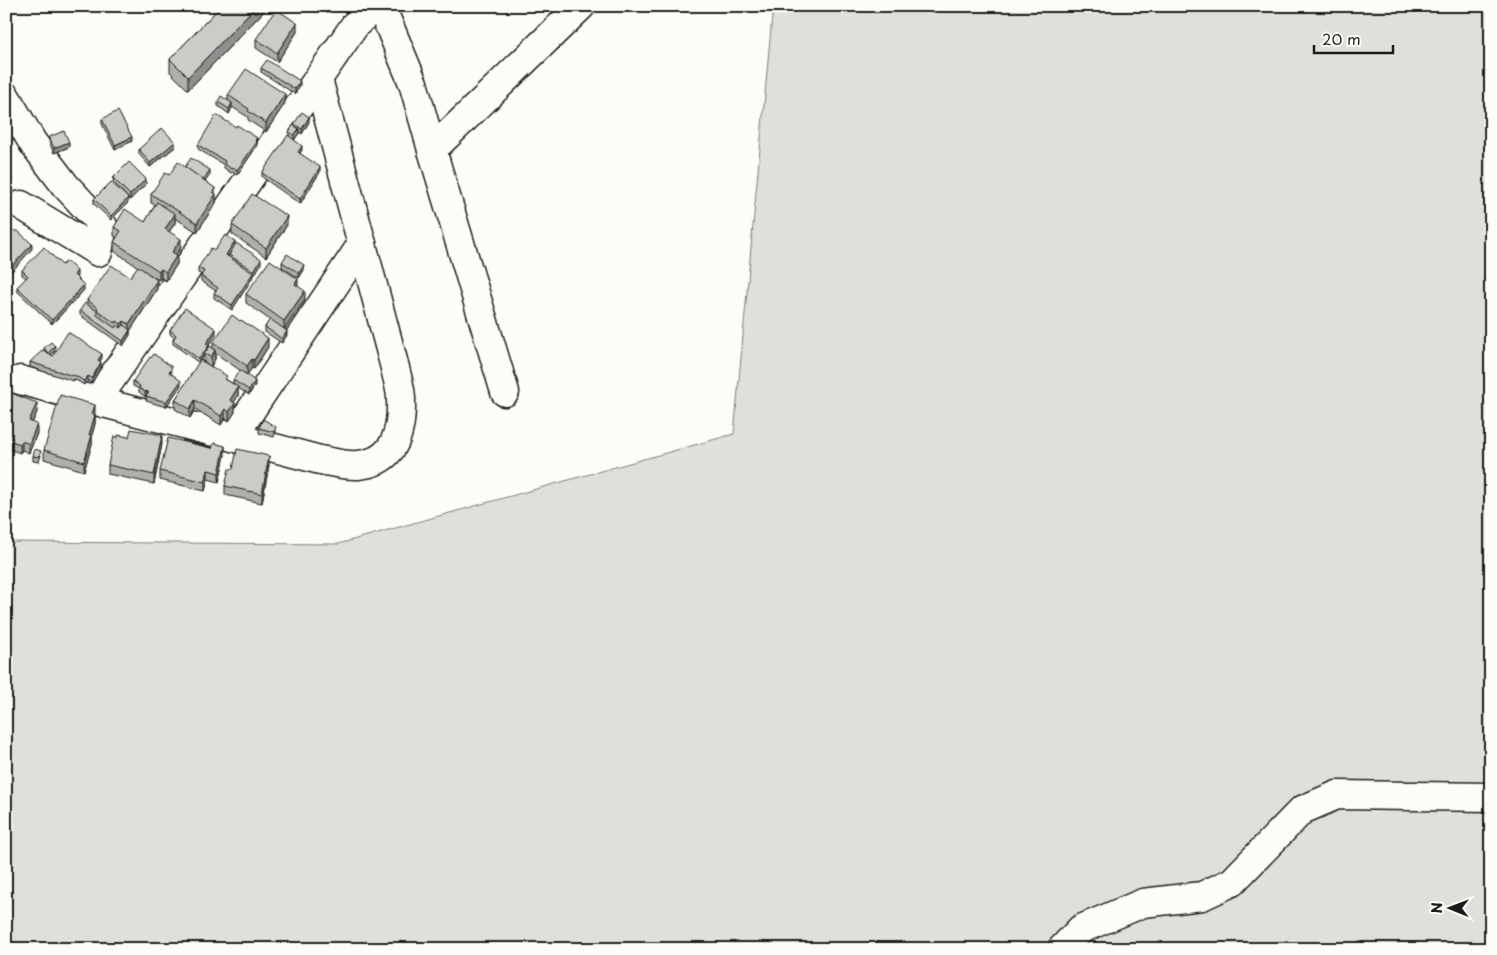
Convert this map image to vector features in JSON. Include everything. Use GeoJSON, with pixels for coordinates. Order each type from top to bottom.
{"type":"FeatureCollection","features":[{"type":"Feature","properties":{"kind":"street"},"geometry":{"type":"LineString","coordinates":[[96,401],[355,25],[374,6]]}},
{"type":"Feature","properties":{"kind":"street"},"geometry":{"type":"LineString","coordinates":[[380,6],[414,83],[432,150],[505,392]]}},
{"type":"Feature","properties":{"kind":"street"},"geometry":{"type":"LineString","coordinates":[[432,150],[581,6]]}},
{"type":"Feature","properties":{"kind":"street"},"geometry":{"type":"LineString","coordinates":[[20,380],[320,460],[358,465],[373,462],[387,452],[397,439],[401,397],[395,368],[318,79]]}},
{"type":"Feature","properties":{"kind":"street"},"geometry":{"type":"LineString","coordinates":[[6,96],[33,143],[64,185],[104,226],[98,252],[21,206]]}},
{"type":"Feature","properties":{"kind":"street"},"geometry":{"type":"LineString","coordinates":[[233,437],[362,244]]}},
{"type":"Feature","properties":{"kind":"street"},"geometry":{"type":"LineString","coordinates":[[1062,949],[1081,929],[1143,903],[1202,896],[1232,882],[1302,810],[1337,795],[1491,797]]}},
{"type":"Feature","properties":{"kind":"shaded area"},"geometry":{"type":"Polygon","coordinates":[[[773,6],[1491,6],[1491,949],[6,949],[6,542],[338,544],[734,434],[773,6]]]}},
{"type":"Feature","properties":{"kind":"building"},"geometry":{"type":"Polygon","coordinates":[[[221,6],[256,6],[188,77],[170,59],[221,6]]]}},
{"type":"Feature","properties":{"kind":"building"},"geometry":{"type":"Polygon","coordinates":[[[276,9],[297,23],[277,53],[256,39],[276,9]]]}},
{"type":"Feature","properties":{"kind":"building"},"geometry":{"type":"Polygon","coordinates":[[[267,60],[300,81],[295,89],[261,68],[267,60]]]}},
{"type":"Feature","properties":{"kind":"building"},"geometry":{"type":"Polygon","coordinates":[[[246,69],[285,94],[266,123],[228,95],[246,69]]]}},
{"type":"Feature","properties":{"kind":"building"},"geometry":{"type":"Polygon","coordinates":[[[221,96],[232,103],[229,109],[218,102],[221,96]]]}},
{"type":"Feature","properties":{"kind":"building"},"geometry":{"type":"Polygon","coordinates":[[[118,111],[132,137],[115,145],[102,119],[118,111]]]}},
{"type":"Feature","properties":{"kind":"building"},"geometry":{"type":"Polygon","coordinates":[[[302,112],[309,117],[302,129],[294,124],[302,112]]]}},
{"type":"Feature","properties":{"kind":"building"},"geometry":{"type":"Polygon","coordinates":[[[216,115],[236,127],[237,125],[257,138],[255,140],[257,142],[237,170],[233,167],[231,169],[224,163],[225,161],[198,145],[216,115]]]}},
{"type":"Feature","properties":{"kind":"building"},"geometry":{"type":"Polygon","coordinates":[[[293,125],[299,129],[294,135],[289,132],[293,125]]]}},
{"type":"Feature","properties":{"kind":"building"},"geometry":{"type":"Polygon","coordinates":[[[162,128],[175,142],[150,163],[139,149],[162,128]]]}},
{"type":"Feature","properties":{"kind":"building"},"geometry":{"type":"Polygon","coordinates":[[[64,131],[69,142],[54,148],[49,137],[64,131]]]}},
{"type":"Feature","properties":{"kind":"building"},"geometry":{"type":"Polygon","coordinates":[[[288,135],[302,146],[298,152],[320,167],[300,199],[262,173],[288,135]]]}},
{"type":"Feature","properties":{"kind":"building"},"geometry":{"type":"Polygon","coordinates":[[[191,158],[210,170],[203,180],[185,167],[191,158]]]}},
{"type":"Feature","properties":{"kind":"building"},"geometry":{"type":"Polygon","coordinates":[[[129,162],[146,179],[130,195],[113,178],[129,162]]]}},
{"type":"Feature","properties":{"kind":"building"},"geometry":{"type":"Polygon","coordinates":[[[178,162],[215,188],[213,192],[216,194],[197,223],[151,194],[165,173],[169,175],[178,162]]]}},
{"type":"Feature","properties":{"kind":"building"},"geometry":{"type":"Polygon","coordinates":[[[111,182],[128,198],[111,216],[94,199],[111,182]]]}},
{"type":"Feature","properties":{"kind":"building"},"geometry":{"type":"Polygon","coordinates":[[[252,194],[287,216],[266,248],[232,225],[252,194]]]}},
{"type":"Feature","properties":{"kind":"building"},"geometry":{"type":"Polygon","coordinates":[[[157,202],[175,214],[165,229],[181,239],[172,252],[177,255],[166,272],[161,269],[159,271],[114,242],[121,231],[114,227],[125,209],[145,222],[157,202]]]}},
{"type":"Feature","properties":{"kind":"building"},"geometry":{"type":"Polygon","coordinates":[[[10,227],[16,232],[17,230],[32,244],[6,273],[6,232],[10,227]]]}},
{"type":"Feature","properties":{"kind":"building"},"geometry":{"type":"Polygon","coordinates":[[[225,235],[235,241],[226,255],[253,273],[232,305],[214,293],[218,288],[201,276],[204,271],[198,268],[211,248],[215,250],[225,235]]]}},
{"type":"Feature","properties":{"kind":"building"},"geometry":{"type":"Polygon","coordinates":[[[236,243],[261,259],[254,271],[229,255],[236,243]]]}},
{"type":"Feature","properties":{"kind":"building"},"geometry":{"type":"Polygon","coordinates":[[[44,247],[62,265],[67,261],[77,271],[74,275],[84,285],[52,320],[17,287],[28,276],[22,270],[44,247]]]}},
{"type":"Feature","properties":{"kind":"building"},"geometry":{"type":"Polygon","coordinates":[[[287,254],[304,265],[299,273],[282,262],[287,254]]]}},
{"type":"Feature","properties":{"kind":"building"},"geometry":{"type":"Polygon","coordinates":[[[270,260],[298,279],[295,284],[305,291],[284,321],[246,294],[270,260]]]}},
{"type":"Feature","properties":{"kind":"building"},"geometry":{"type":"Polygon","coordinates":[[[111,265],[130,277],[138,266],[157,280],[129,324],[124,321],[121,324],[117,321],[115,323],[87,300],[111,265]]]}},
{"type":"Feature","properties":{"kind":"building"},"geometry":{"type":"Polygon","coordinates":[[[85,303],[97,311],[97,315],[115,328],[117,325],[121,328],[124,325],[130,330],[123,341],[80,310],[85,303]]]}},
{"type":"Feature","properties":{"kind":"building"},"geometry":{"type":"Polygon","coordinates":[[[185,308],[216,329],[206,344],[209,345],[199,359],[173,340],[176,335],[170,330],[185,308]]]}},
{"type":"Feature","properties":{"kind":"building"},"geometry":{"type":"Polygon","coordinates":[[[232,315],[268,338],[254,360],[252,359],[247,366],[213,342],[232,315]]]}},
{"type":"Feature","properties":{"kind":"building"},"geometry":{"type":"Polygon","coordinates":[[[270,319],[287,331],[282,339],[265,327],[270,319]]]}},
{"type":"Feature","properties":{"kind":"building"},"geometry":{"type":"Polygon","coordinates":[[[68,332],[102,354],[98,360],[101,362],[92,378],[88,376],[84,381],[74,375],[30,362],[43,350],[53,356],[68,332]]]}},
{"type":"Feature","properties":{"kind":"building"},"geometry":{"type":"Polygon","coordinates":[[[51,342],[55,346],[48,353],[44,348],[51,342]]]}},
{"type":"Feature","properties":{"kind":"building"},"geometry":{"type":"Polygon","coordinates":[[[210,346],[215,350],[211,357],[204,354],[210,346]]]}},
{"type":"Feature","properties":{"kind":"building"},"geometry":{"type":"Polygon","coordinates":[[[154,354],[172,367],[169,372],[181,381],[166,402],[146,396],[149,393],[139,388],[140,386],[133,381],[154,354]]]}},
{"type":"Feature","properties":{"kind":"building"},"geometry":{"type":"Polygon","coordinates":[[[200,360],[227,376],[225,379],[238,387],[230,400],[235,403],[229,412],[225,409],[221,416],[195,400],[190,409],[175,400],[200,360]]]}},
{"type":"Feature","properties":{"kind":"building"},"geometry":{"type":"Polygon","coordinates":[[[240,370],[255,381],[249,390],[233,380],[240,370]]]}},
{"type":"Feature","properties":{"kind":"building"},"geometry":{"type":"Polygon","coordinates":[[[6,391],[37,403],[29,421],[37,424],[29,444],[22,441],[20,444],[6,439],[6,391]]]}},
{"type":"Feature","properties":{"kind":"building"},"geometry":{"type":"Polygon","coordinates":[[[60,395],[95,405],[92,414],[95,415],[89,435],[92,435],[84,462],[44,450],[60,395]]]}},
{"type":"Feature","properties":{"kind":"building"},"geometry":{"type":"Polygon","coordinates":[[[263,419],[276,427],[274,432],[259,428],[263,419]]]}},
{"type":"Feature","properties":{"kind":"building"},"geometry":{"type":"Polygon","coordinates":[[[131,429],[162,435],[154,475],[108,465],[114,436],[118,438],[118,435],[129,437],[131,429]]]}},
{"type":"Feature","properties":{"kind":"building"},"geometry":{"type":"Polygon","coordinates":[[[168,438],[212,448],[214,443],[225,446],[219,473],[208,470],[205,482],[160,471],[168,438]]]}},
{"type":"Feature","properties":{"kind":"building"},"geometry":{"type":"Polygon","coordinates":[[[183,440],[213,448],[182,441],[183,440]]]}},
{"type":"Feature","properties":{"kind":"building"},"geometry":{"type":"Polygon","coordinates":[[[35,449],[41,451],[39,457],[33,456],[35,449]]]}},
{"type":"Feature","properties":{"kind":"building"},"geometry":{"type":"Polygon","coordinates":[[[237,449],[269,456],[262,494],[225,486],[229,469],[233,469],[237,449]]]}}]}
